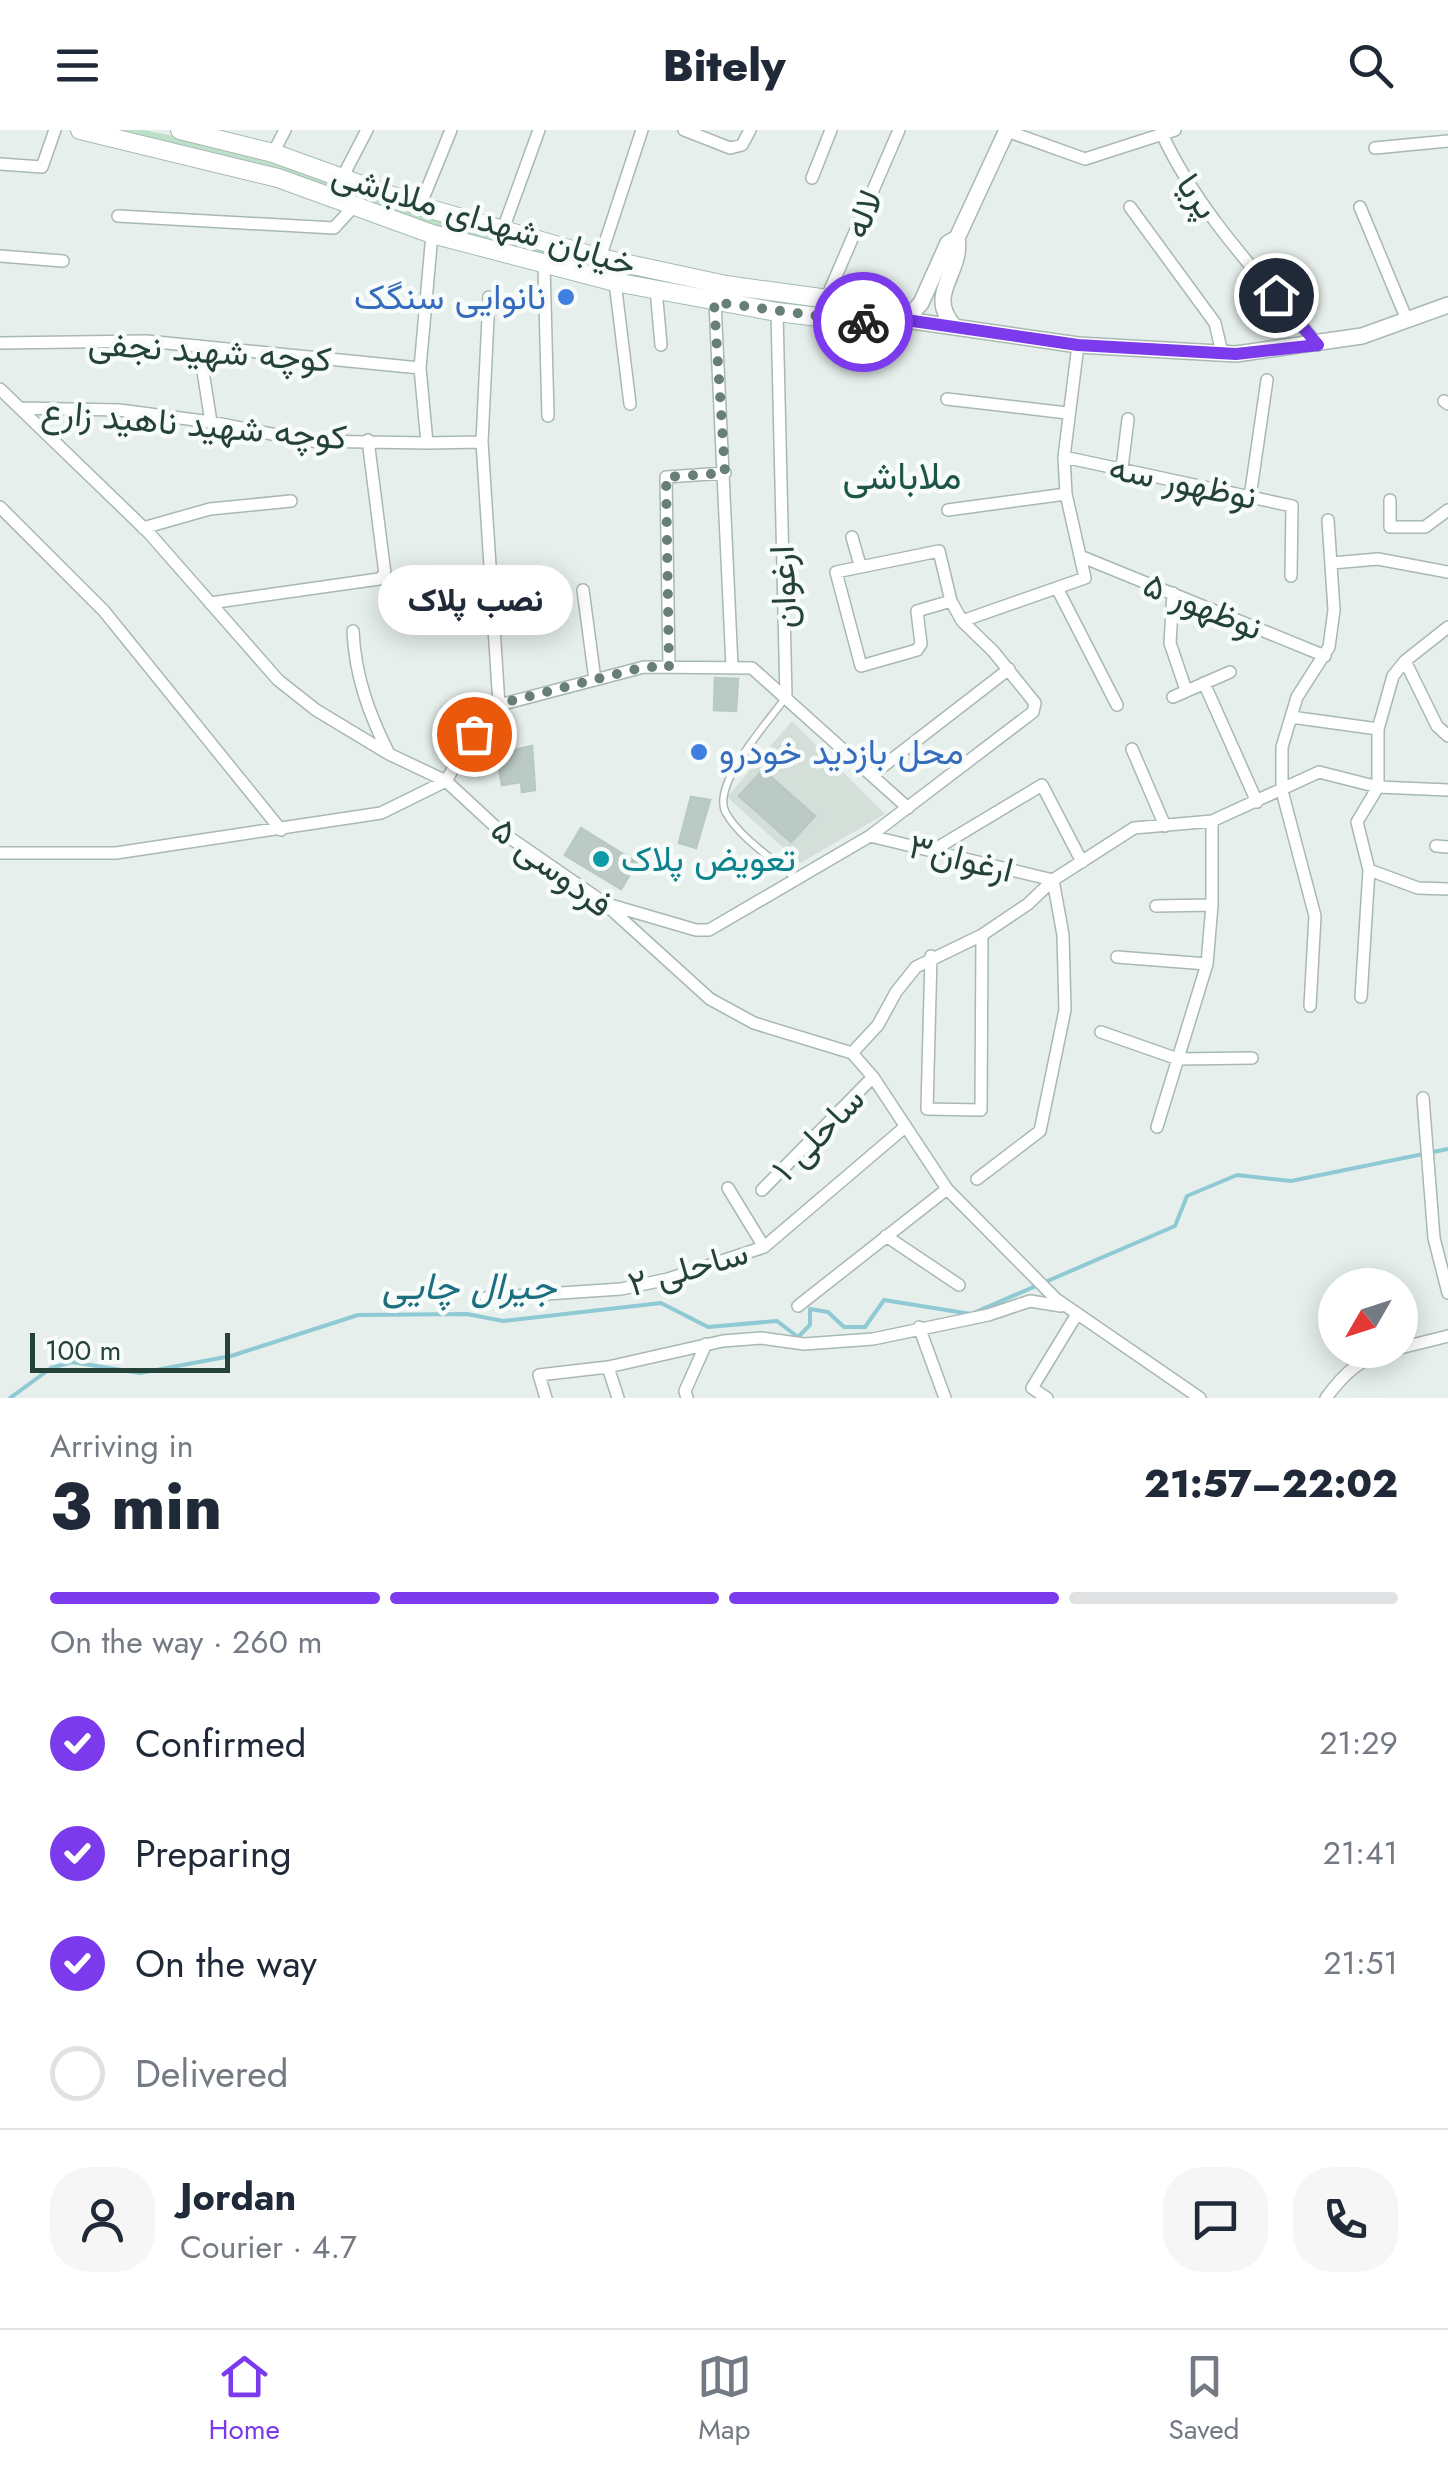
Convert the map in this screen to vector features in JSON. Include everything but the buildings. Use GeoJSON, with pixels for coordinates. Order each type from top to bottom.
{"type":"FeatureCollection","features":[{"type":"Feature","properties":{"kind":"main road","name":"خیابان شهدای ملاباشی"},"geometry":{"type":"LineString","coordinates":[[80,130],[278,178],[432,234],[615,282],[777,312],[886,325],[906,320]]}},
{"type":"Feature","properties":{"kind":"main road","name":"خیابان شهدای ملاباشی"},"geometry":{"type":"LineString","coordinates":[[191,131],[273,154],[502,232],[600,258],[726,284],[886,307],[906,320]]}},
{"type":"Feature","properties":{"kind":"street"},"geometry":{"type":"LineString","coordinates":[[0,164],[42,167],[55,130]]}},
{"type":"Feature","properties":{"kind":"street"},"geometry":{"type":"LineString","coordinates":[[273,154],[285,130]]}},
{"type":"Feature","properties":{"kind":"street"},"geometry":{"type":"LineString","coordinates":[[342,178],[367,130]]}},
{"type":"Feature","properties":{"kind":"street"},"geometry":{"type":"LineString","coordinates":[[420,206],[451,130]]}},
{"type":"Feature","properties":{"kind":"street"},"geometry":{"type":"LineString","coordinates":[[502,232],[539,130]]}},
{"type":"Feature","properties":{"kind":"street"},"geometry":{"type":"LineString","coordinates":[[600,258],[642,130]]}},
{"type":"Feature","properties":{"kind":"street"},"geometry":{"type":"LineString","coordinates":[[684,130],[730,148],[742,145],[750,130]]}},
{"type":"Feature","properties":{"kind":"street"},"geometry":{"type":"LineString","coordinates":[[812,178],[831,130]]}},
{"type":"Feature","properties":{"kind":"street","name":"لاله"},"geometry":{"type":"LineString","coordinates":[[827,298],[899,130]]}},
{"type":"Feature","properties":{"kind":"street"},"geometry":{"type":"LineString","coordinates":[[955,327],[945,317],[940,302],[959,250],[957,238],[1007,130],[1085,158],[1176,130]]}},
{"type":"Feature","properties":{"kind":"street","name":"پریا"},"geometry":{"type":"LineString","coordinates":[[1162,134],[1180,172],[1236,249],[1318,345]]}},
{"type":"Feature","properties":{"kind":"street"},"geometry":{"type":"LineString","coordinates":[[1375,148],[1448,141]]}},
{"type":"Feature","properties":{"kind":"street"},"geometry":{"type":"LineString","coordinates":[[118,216],[334,228],[354,205]]}},
{"type":"Feature","properties":{"kind":"street"},"geometry":{"type":"LineString","coordinates":[[1360,206],[1407,320]]}},
{"type":"Feature","properties":{"kind":"street"},"geometry":{"type":"LineString","coordinates":[[1130,207],[1209,315],[1222,353]]}},
{"type":"Feature","properties":{"kind":"street"},"geometry":{"type":"LineString","coordinates":[[427,443],[420,368],[432,234]]}},
{"type":"Feature","properties":{"kind":"street"},"geometry":{"type":"LineString","coordinates":[[906,320],[921,303],[948,243],[957,238]]}},
{"type":"Feature","properties":{"kind":"street"},"geometry":{"type":"LineString","coordinates":[[0,256],[62,261]]}},
{"type":"Feature","properties":{"kind":"street"},"geometry":{"type":"LineString","coordinates":[[544,265],[548,416]]}},
{"type":"Feature","properties":{"kind":"street"},"geometry":{"type":"LineString","coordinates":[[615,282],[630,404]]}},
{"type":"Feature","properties":{"kind":"street"},"geometry":{"type":"LineString","coordinates":[[656,289],[662,345]]}},
{"type":"Feature","properties":{"kind":"street"},"geometry":{"type":"LineString","coordinates":[[490,297],[482,442],[499,704]]}},
{"type":"Feature","properties":{"kind":"street"},"geometry":{"type":"LineString","coordinates":[[714,302],[732,666]]}},
{"type":"Feature","properties":{"kind":"street","name":"خیابان شهدای ملاباشی"},"geometry":{"type":"LineString","coordinates":[[906,320],[1078,345],[1222,353],[1318,345],[1448,305]]}},
{"type":"Feature","properties":{"kind":"street","name":"ارغوان"},"geometry":{"type":"LineString","coordinates":[[777,312],[786,697]]}},
{"type":"Feature","properties":{"kind":"street","name":"کوچه شهید نجفی"},"geometry":{"type":"LineString","coordinates":[[0,343],[146,341],[420,368]]}},
{"type":"Feature","properties":{"kind":"street"},"geometry":{"type":"LineString","coordinates":[[962,621],[1085,578],[1066,494],[1064,456],[1078,345]]}},
{"type":"Feature","properties":{"kind":"street"},"geometry":{"type":"LineString","coordinates":[[199,346],[211,422]]}},
{"type":"Feature","properties":{"kind":"street"},"geometry":{"type":"LineString","coordinates":[[1250,497],[1267,380]]}},
{"type":"Feature","properties":{"kind":"street","name":"فردوسی ۵"},"geometry":{"type":"LineString","coordinates":[[0,390],[142,528],[288,688],[389,754],[446,780],[500,831],[603,902],[710,999],[754,1023],[852,1053]]}},
{"type":"Feature","properties":{"kind":"street"},"geometry":{"type":"LineString","coordinates":[[947,400],[1067,412]]}},
{"type":"Feature","properties":{"kind":"street","name":"کوچه شهید ناهید زارع"},"geometry":{"type":"LineString","coordinates":[[20,408],[120,410],[211,422],[306,441],[482,442]]}},
{"type":"Feature","properties":{"kind":"street"},"geometry":{"type":"LineString","coordinates":[[1122,468],[1128,419]]}},
{"type":"Feature","properties":{"kind":"street"},"geometry":{"type":"LineString","coordinates":[[210,603],[380,579],[385,574],[368,440]]}},
{"type":"Feature","properties":{"kind":"street","name":"نوظهور سه"},"geometry":{"type":"LineString","coordinates":[[1064,456],[1292,506],[1291,576]]}},
{"type":"Feature","properties":{"kind":"street"},"geometry":{"type":"LineString","coordinates":[[669,667],[666,477],[725,473]]}},
{"type":"Feature","properties":{"kind":"street"},"geometry":{"type":"LineString","coordinates":[[948,510],[1066,494]]}},
{"type":"Feature","properties":{"kind":"street"},"geometry":{"type":"LineString","coordinates":[[1390,500],[1390,527],[1425,527],[1448,510]]}},
{"type":"Feature","properties":{"kind":"street"},"geometry":{"type":"LineString","coordinates":[[142,528],[210,509],[291,502]]}},
{"type":"Feature","properties":{"kind":"street"},"geometry":{"type":"LineString","coordinates":[[0,507],[104,611],[281,830]]}},
{"type":"Feature","properties":{"kind":"street"},"geometry":{"type":"LineString","coordinates":[[1310,1006],[1315,916],[1282,791],[1282,746],[1297,697],[1326,656],[1334,610],[1328,520]]}},
{"type":"Feature","properties":{"kind":"street"},"geometry":{"type":"LineString","coordinates":[[852,536],[860,565]]}},
{"type":"Feature","properties":{"kind":"street"},"geometry":{"type":"LineString","coordinates":[[603,902],[696,930],[709,930],[870,836],[1036,708],[1009,670],[962,621],[951,601],[939,552],[839,569],[836,575],[861,666],[917,650],[921,644],[917,611],[951,601]]}},
{"type":"Feature","properties":{"kind":"street","name":"نوظهور ۵"},"geometry":{"type":"LineString","coordinates":[[1080,556],[1326,656]]}},
{"type":"Feature","properties":{"kind":"street"},"geometry":{"type":"LineString","coordinates":[[1332,563],[1378,559],[1448,572]]}},
{"type":"Feature","properties":{"kind":"street"},"geometry":{"type":"LineString","coordinates":[[1058,588],[1118,706]]}},
{"type":"Feature","properties":{"kind":"street"},"geometry":{"type":"LineString","coordinates":[[583,590],[595,680]]}},
{"type":"Feature","properties":{"kind":"street"},"geometry":{"type":"LineString","coordinates":[[1173,593],[1170,643],[1186,690]]}},
{"type":"Feature","properties":{"kind":"street"},"geometry":{"type":"LineString","coordinates":[[1362,997],[1369,870],[1357,822],[1378,787],[1378,729],[1394,676],[1405,660],[1448,628]]}},
{"type":"Feature","properties":{"kind":"street"},"geometry":{"type":"LineString","coordinates":[[353,631],[370,716],[389,754]]}},
{"type":"Feature","properties":{"kind":"street"},"geometry":{"type":"LineString","coordinates":[[1405,660],[1438,726],[1448,736]]}},
{"type":"Feature","properties":{"kind":"street"},"geometry":{"type":"LineString","coordinates":[[0,853],[116,853],[381,814],[446,780],[488,710],[644,667],[752,668],[908,808]]}},
{"type":"Feature","properties":{"kind":"street"},"geometry":{"type":"LineString","coordinates":[[874,774],[1009,670]]}},
{"type":"Feature","properties":{"kind":"street"},"geometry":{"type":"LineString","coordinates":[[1173,697],[1230,672]]}},
{"type":"Feature","properties":{"kind":"street"},"geometry":{"type":"LineString","coordinates":[[1204,683],[1257,802]]}},
{"type":"Feature","properties":{"kind":"street"},"geometry":{"type":"LineString","coordinates":[[1291,717],[1378,729]]}},
{"type":"Feature","properties":{"kind":"street"},"geometry":{"type":"LineString","coordinates":[[1132,749],[1165,826]]}},
{"type":"Feature","properties":{"kind":"street"},"geometry":{"type":"LineString","coordinates":[[1200,1398],[1060,1303],[947,1189],[873,1077],[852,1053],[878,1025],[916,966],[982,934],[1028,904],[1053,880],[1134,828],[1212,822],[1320,772],[1378,787],[1448,790]]}},
{"type":"Feature","properties":{"kind":"street"},"geometry":{"type":"LineString","coordinates":[[932,851],[1042,785],[1082,862]]}},
{"type":"Feature","properties":{"kind":"street"},"geometry":{"type":"LineString","coordinates":[[1157,1127],[1207,964],[1212,822]]}},
{"type":"Feature","properties":{"kind":"street","name":"ارغوان۳"},"geometry":{"type":"LineString","coordinates":[[870,836],[1053,880]]}},
{"type":"Feature","properties":{"kind":"street"},"geometry":{"type":"LineString","coordinates":[[1369,870],[1418,888],[1448,889]]}},
{"type":"Feature","properties":{"kind":"street"},"geometry":{"type":"LineString","coordinates":[[977,1179],[1040,1131],[1065,1010],[1063,935],[1053,880]]}},
{"type":"Feature","properties":{"kind":"street"},"geometry":{"type":"LineString","coordinates":[[1156,906],[1212,905]]}},
{"type":"Feature","properties":{"kind":"street"},"geometry":{"type":"LineString","coordinates":[[931,956],[927,1110],[981,1110],[982,934]]}},
{"type":"Feature","properties":{"kind":"street"},"geometry":{"type":"LineString","coordinates":[[1117,957],[1207,964]]}},
{"type":"Feature","properties":{"kind":"street"},"geometry":{"type":"LineString","coordinates":[[1101,1032],[1178,1059],[1252,1058]]}},
{"type":"Feature","properties":{"kind":"street","name":"ساحلی ۱"},"geometry":{"type":"LineString","coordinates":[[762,1190],[873,1077]]}},
{"type":"Feature","properties":{"kind":"street"},"geometry":{"type":"LineString","coordinates":[[1423,1098],[1434,1238],[1448,1293]]}},
{"type":"Feature","properties":{"kind":"street","name":"ساحلی ۲"},"geometry":{"type":"LineString","coordinates":[[486,1298],[621,1289],[764,1247],[905,1127]]}},
{"type":"Feature","properties":{"kind":"street"},"geometry":{"type":"LineString","coordinates":[[728,1188],[764,1247]]}},
{"type":"Feature","properties":{"kind":"street"},"geometry":{"type":"LineString","coordinates":[[798,1306],[947,1189]]}},
{"type":"Feature","properties":{"kind":"street"},"geometry":{"type":"LineString","coordinates":[[886,1236],[959,1285]]}},
{"type":"Feature","properties":{"kind":"street"},"geometry":{"type":"LineString","coordinates":[[546,1398],[539,1375],[760,1338],[804,1344],[872,1339],[988,1315],[1030,1301],[1060,1303]]}},
{"type":"Feature","properties":{"kind":"street"},"geometry":{"type":"LineString","coordinates":[[1047,1398],[1032,1388],[1077,1314]]}},
{"type":"Feature","properties":{"kind":"street"},"geometry":{"type":"LineString","coordinates":[[918,1327],[945,1398]]}},
{"type":"Feature","properties":{"kind":"street"},"geometry":{"type":"LineString","coordinates":[[1418,1344],[1448,1336]]}},
{"type":"Feature","properties":{"kind":"street"},"geometry":{"type":"LineString","coordinates":[[688,1398],[685,1391],[706,1344]]}},
{"type":"Feature","properties":{"kind":"street"},"geometry":{"type":"LineString","coordinates":[[608,1366],[618,1398]]}},
{"type":"Feature","properties":{"kind":"street"},"geometry":{"type":"LineString","coordinates":[[1326,1398],[1352,1368]]}},
{"type":"Feature","properties":{"kind":"lane"},"geometry":{"type":"LineString","coordinates":[[786,697],[727,779],[721,796],[725,812],[738,828],[796,879]]}},
{"type":"Feature","properties":{"kind":"shaded area"},"geometry":{"type":"Polygon","coordinates":[[[792,721],[885,814],[800,863],[727,797],[792,721]]]}},
{"type":"Feature","properties":{"kind":"green space"},"geometry":{"type":"Polygon","coordinates":[[[97,130],[144,130],[192,140],[332,181],[419,212],[870,308],[887,316],[875,320],[599,273],[97,130]]]}},
{"type":"Feature","properties":{"kind":"waterway","name":"جیرال چایی"},"geometry":{"type":"LineString","coordinates":[[10,1398],[51,1368],[72,1362],[140,1373],[231,1356],[358,1315],[467,1314],[503,1321],[661,1303],[708,1327],[777,1321],[798,1337],[810,1325],[810,1309],[828,1312],[844,1327],[865,1327],[884,1300],[971,1314],[1175,1226],[1187,1196],[1237,1175],[1291,1181],[1448,1149]]}},
{"type":"Feature","properties":{"kind":"way so far"},"geometry":{"type":"LineString","coordinates":[[474,734],[488,710],[499,704],[644,667],[669,667],[666,477],[725,473],[714,302],[863,322]]}},
{"type":"Feature","properties":{"kind":"place","name":"نانوایی سنگک"},"geometry":{"type":"Point","coordinates":[566,297]}},
{"type":"Feature","properties":{"kind":"place","name":"نصب پلاک"},"geometry":{"type":"Point","coordinates":[474,734]}},
{"type":"Feature","properties":{"kind":"place","name":"محل بازدید خودرو"},"geometry":{"type":"Point","coordinates":[699,752]}},
{"type":"Feature","properties":{"kind":"place","name":"تعویض پلاک"},"geometry":{"type":"Point","coordinates":[601,859]}},
{"type":"Feature","properties":{"kind":"district","name":"ملاباشی"},"geometry":{"type":"Point","coordinates":[902,476]}},
{"type":"Feature","properties":{"kind":"route"},"geometry":{"type":"LineString","coordinates":[[863,322],[886,325],[906,320],[1078,345],[1236,354],[1318,345],[1276,295]]}}]}
